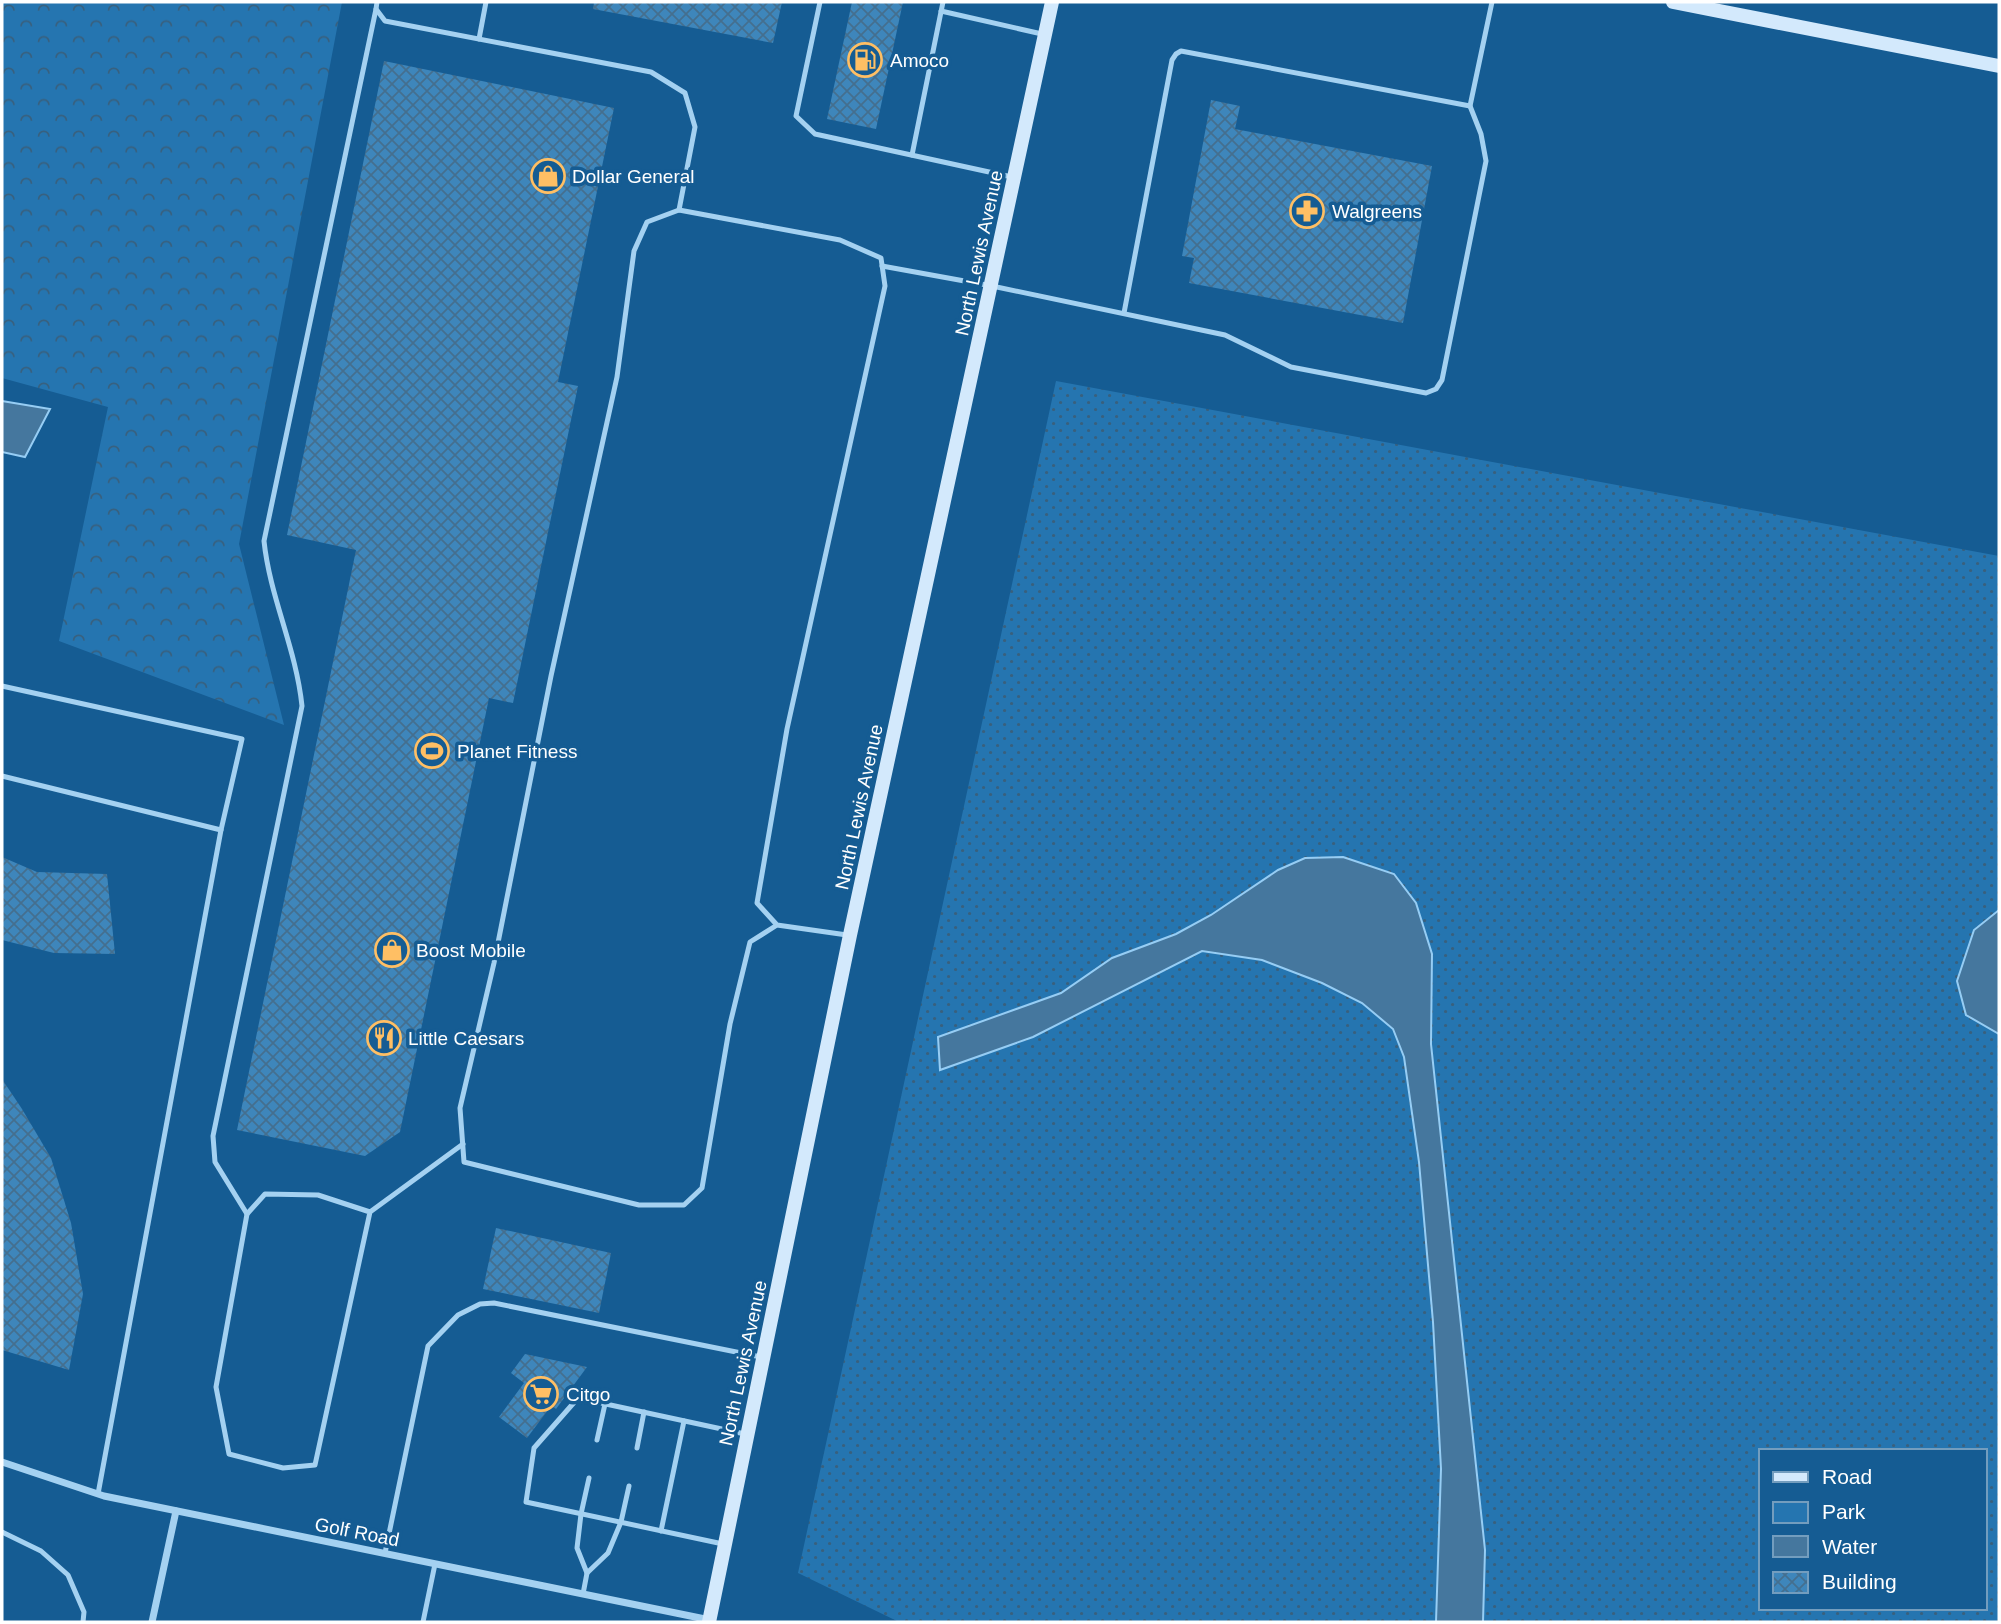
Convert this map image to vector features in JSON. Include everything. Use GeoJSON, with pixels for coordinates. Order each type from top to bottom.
{"type":"FeatureCollection","features":[{"type":"Feature","properties":{"kind":"main road","name":"North Lewis Avenue"},"geometry":{"type":"LineString","coordinates":[[710,1621],[850,935],[1052,2]]}},
{"type":"Feature","properties":{"kind":"main road"},"geometry":{"type":"LineString","coordinates":[[1673,2],[1999,66]]}},
{"type":"Feature","properties":{"kind":"street","name":"Golf Road"},"geometry":{"type":"LineString","coordinates":[[2,1462],[98,1494],[710,1621]]}},
{"type":"Feature","properties":{"kind":"street"},"geometry":{"type":"LineString","coordinates":[[152,1622],[176,1511]]}},
{"type":"Feature","properties":{"kind":"lane"},"geometry":{"type":"LineString","coordinates":[[479,39],[486,2]]}},
{"type":"Feature","properties":{"kind":"lane"},"geometry":{"type":"LineString","coordinates":[[820,2],[796,116],[815,134],[1015,177]]}},
{"type":"Feature","properties":{"kind":"lane"},"geometry":{"type":"LineString","coordinates":[[912,155],[943,2]]}},
{"type":"Feature","properties":{"kind":"lane"},"geometry":{"type":"LineString","coordinates":[[882,266],[1225,335],[1291,367],[1426,393],[1436,389],[1442,380],[1486,161],[1481,134],[1470,106],[1492,2]]}},
{"type":"Feature","properties":{"kind":"lane"},"geometry":{"type":"LineString","coordinates":[[376,5],[385,22],[651,72],[685,93],[695,127],[679,210]]}},
{"type":"Feature","properties":{"kind":"lane"},"geometry":{"type":"LineString","coordinates":[[247,1214],[215,1162],[213,1136],[302,706],[299,674],[267,563],[264,541],[376,5]]}},
{"type":"Feature","properties":{"kind":"lane"},"geometry":{"type":"LineString","coordinates":[[941,11],[1045,35]]}},
{"type":"Feature","properties":{"kind":"lane"},"geometry":{"type":"LineString","coordinates":[[1124,313],[1172,60],[1181,51],[1470,106]]}},
{"type":"Feature","properties":{"kind":"lane"},"geometry":{"type":"LineString","coordinates":[[777,925],[750,942],[730,1024],[702,1188],[684,1205],[639,1205],[464,1162],[460,1108],[494,963],[551,676],[617,377],[635,251],[647,222],[679,210],[840,240],[881,258],[885,286],[787,729],[757,903],[777,925],[850,935]]}},
{"type":"Feature","properties":{"kind":"lane"},"geometry":{"type":"LineString","coordinates":[[2,686],[242,739],[221,830],[98,1494]]}},
{"type":"Feature","properties":{"kind":"lane"},"geometry":{"type":"LineString","coordinates":[[2,776],[221,830]]}},
{"type":"Feature","properties":{"kind":"lane"},"geometry":{"type":"LineString","coordinates":[[369,1212],[318,1195],[265,1194],[247,1214],[216,1387],[229,1454],[283,1468],[314,1465],[369,1212],[463,1144]]}},
{"type":"Feature","properties":{"kind":"lane"},"geometry":{"type":"LineString","coordinates":[[385,1553],[428,1346],[458,1315],[480,1304],[494,1303],[764,1357]]}},
{"type":"Feature","properties":{"kind":"lane"},"geometry":{"type":"LineString","coordinates":[[725,1545],[526,1502],[534,1448],[578,1398],[748,1435]]}},
{"type":"Feature","properties":{"kind":"lane"},"geometry":{"type":"LineString","coordinates":[[597,1440],[605,1404]]}},
{"type":"Feature","properties":{"kind":"lane"},"geometry":{"type":"LineString","coordinates":[[636,1448],[644,1412]]}},
{"type":"Feature","properties":{"kind":"lane"},"geometry":{"type":"LineString","coordinates":[[661,1531],[684,1421]]}},
{"type":"Feature","properties":{"kind":"lane"},"geometry":{"type":"LineString","coordinates":[[583,1594],[587,1573],[577,1548],[589,1478]]}},
{"type":"Feature","properties":{"kind":"lane"},"geometry":{"type":"LineString","coordinates":[[587,1573],[608,1553],[621,1522],[629,1486]]}},
{"type":"Feature","properties":{"kind":"lane"},"geometry":{"type":"LineString","coordinates":[[2,1532],[41,1551],[68,1575],[84,1612],[83,1622]]}},
{"type":"Feature","properties":{"kind":"lane"},"geometry":{"type":"LineString","coordinates":[[423,1622],[435,1564]]}},
{"type":"Feature","properties":{"kind":"green space"},"geometry":{"type":"Polygon","coordinates":[[[2,2],[342,2],[239,544],[284,725],[59,641],[108,407],[2,378],[2,2]]]}},
{"type":"Feature","properties":{"kind":"green space"},"geometry":{"type":"Polygon","coordinates":[[[1056,381],[1999,556],[1999,1622],[899,1622],[798,1573],[1056,381]]]}},
{"type":"Feature","properties":{"kind":"water"},"geometry":{"type":"Polygon","coordinates":[[[2,401],[50,409],[25,457],[2,452],[2,401]]]}},
{"type":"Feature","properties":{"kind":"water"},"geometry":{"type":"Polygon","coordinates":[[[1343,857],[1394,874],[1416,903],[1432,954],[1431,1044],[1485,1550],[1483,1622],[1436,1622],[1441,1469],[1433,1322],[1419,1162],[1404,1057],[1393,1029],[1362,1003],[1322,983],[1262,960],[1202,951],[1033,1037],[940,1070],[938,1037],[1061,993],[1112,958],[1176,934],[1211,915],[1278,870],[1305,858],[1343,857]]]}},
{"type":"Feature","properties":{"kind":"water"},"geometry":{"type":"Polygon","coordinates":[[[1999,910],[1999,1034],[1966,1015],[1957,981],[1974,930],[1999,910]]]}},
{"type":"Feature","properties":{"kind":"building"},"geometry":{"type":"Polygon","coordinates":[[[594,2],[782,2],[773,43],[593,9],[594,2]]]}},
{"type":"Feature","properties":{"kind":"building","name":"Amoco"},"geometry":{"type":"Polygon","coordinates":[[[852,2],[903,2],[876,129],[827,119],[852,2]]]}},
{"type":"Feature","properties":{"kind":"building"},"geometry":{"type":"Polygon","coordinates":[[[384,61],[614,108],[558,382],[578,386],[513,703],[489,698],[400,1132],[365,1156],[237,1130],[356,550],[287,535],[384,61]]]}},
{"type":"Feature","properties":{"kind":"building","name":"Walgreens"},"geometry":{"type":"Polygon","coordinates":[[[1211,100],[1240,106],[1235,129],[1432,166],[1403,323],[1189,283],[1194,258],[1182,256],[1211,100]]]}},
{"type":"Feature","properties":{"kind":"building"},"geometry":{"type":"Polygon","coordinates":[[[2,857],[37,872],[107,874],[115,954],[54,953],[2,940],[2,857]]]}},
{"type":"Feature","properties":{"kind":"building"},"geometry":{"type":"Polygon","coordinates":[[[2,1079],[51,1158],[71,1223],[83,1294],[69,1370],[2,1350],[2,1079]]]}},
{"type":"Feature","properties":{"kind":"building"},"geometry":{"type":"Polygon","coordinates":[[[496,1228],[611,1253],[599,1313],[483,1289],[496,1228]]]}},
{"type":"Feature","properties":{"kind":"building","name":"Citgo"},"geometry":{"type":"Polygon","coordinates":[[[525,1354],[587,1367],[556,1409],[551,1406],[527,1438],[499,1417],[524,1383],[511,1373],[525,1354]]]}},
{"type":"Feature","properties":{"kind":"place","name":"Amoco"},"geometry":{"type":"Point","coordinates":[865,60]}},
{"type":"Feature","properties":{"kind":"place","name":"Dollar General"},"geometry":{"type":"Point","coordinates":[548,176]}},
{"type":"Feature","properties":{"kind":"place","name":"Walgreens"},"geometry":{"type":"Point","coordinates":[1307,211]}},
{"type":"Feature","properties":{"kind":"place","name":"Planet Fitness"},"geometry":{"type":"Point","coordinates":[432,751]}},
{"type":"Feature","properties":{"kind":"place","name":"Boost Mobile"},"geometry":{"type":"Point","coordinates":[392,950]}},
{"type":"Feature","properties":{"kind":"place","name":"Little Caesars"},"geometry":{"type":"Point","coordinates":[384,1038]}},
{"type":"Feature","properties":{"kind":"place","name":"Citgo"},"geometry":{"type":"Point","coordinates":[541,1394]}}]}
